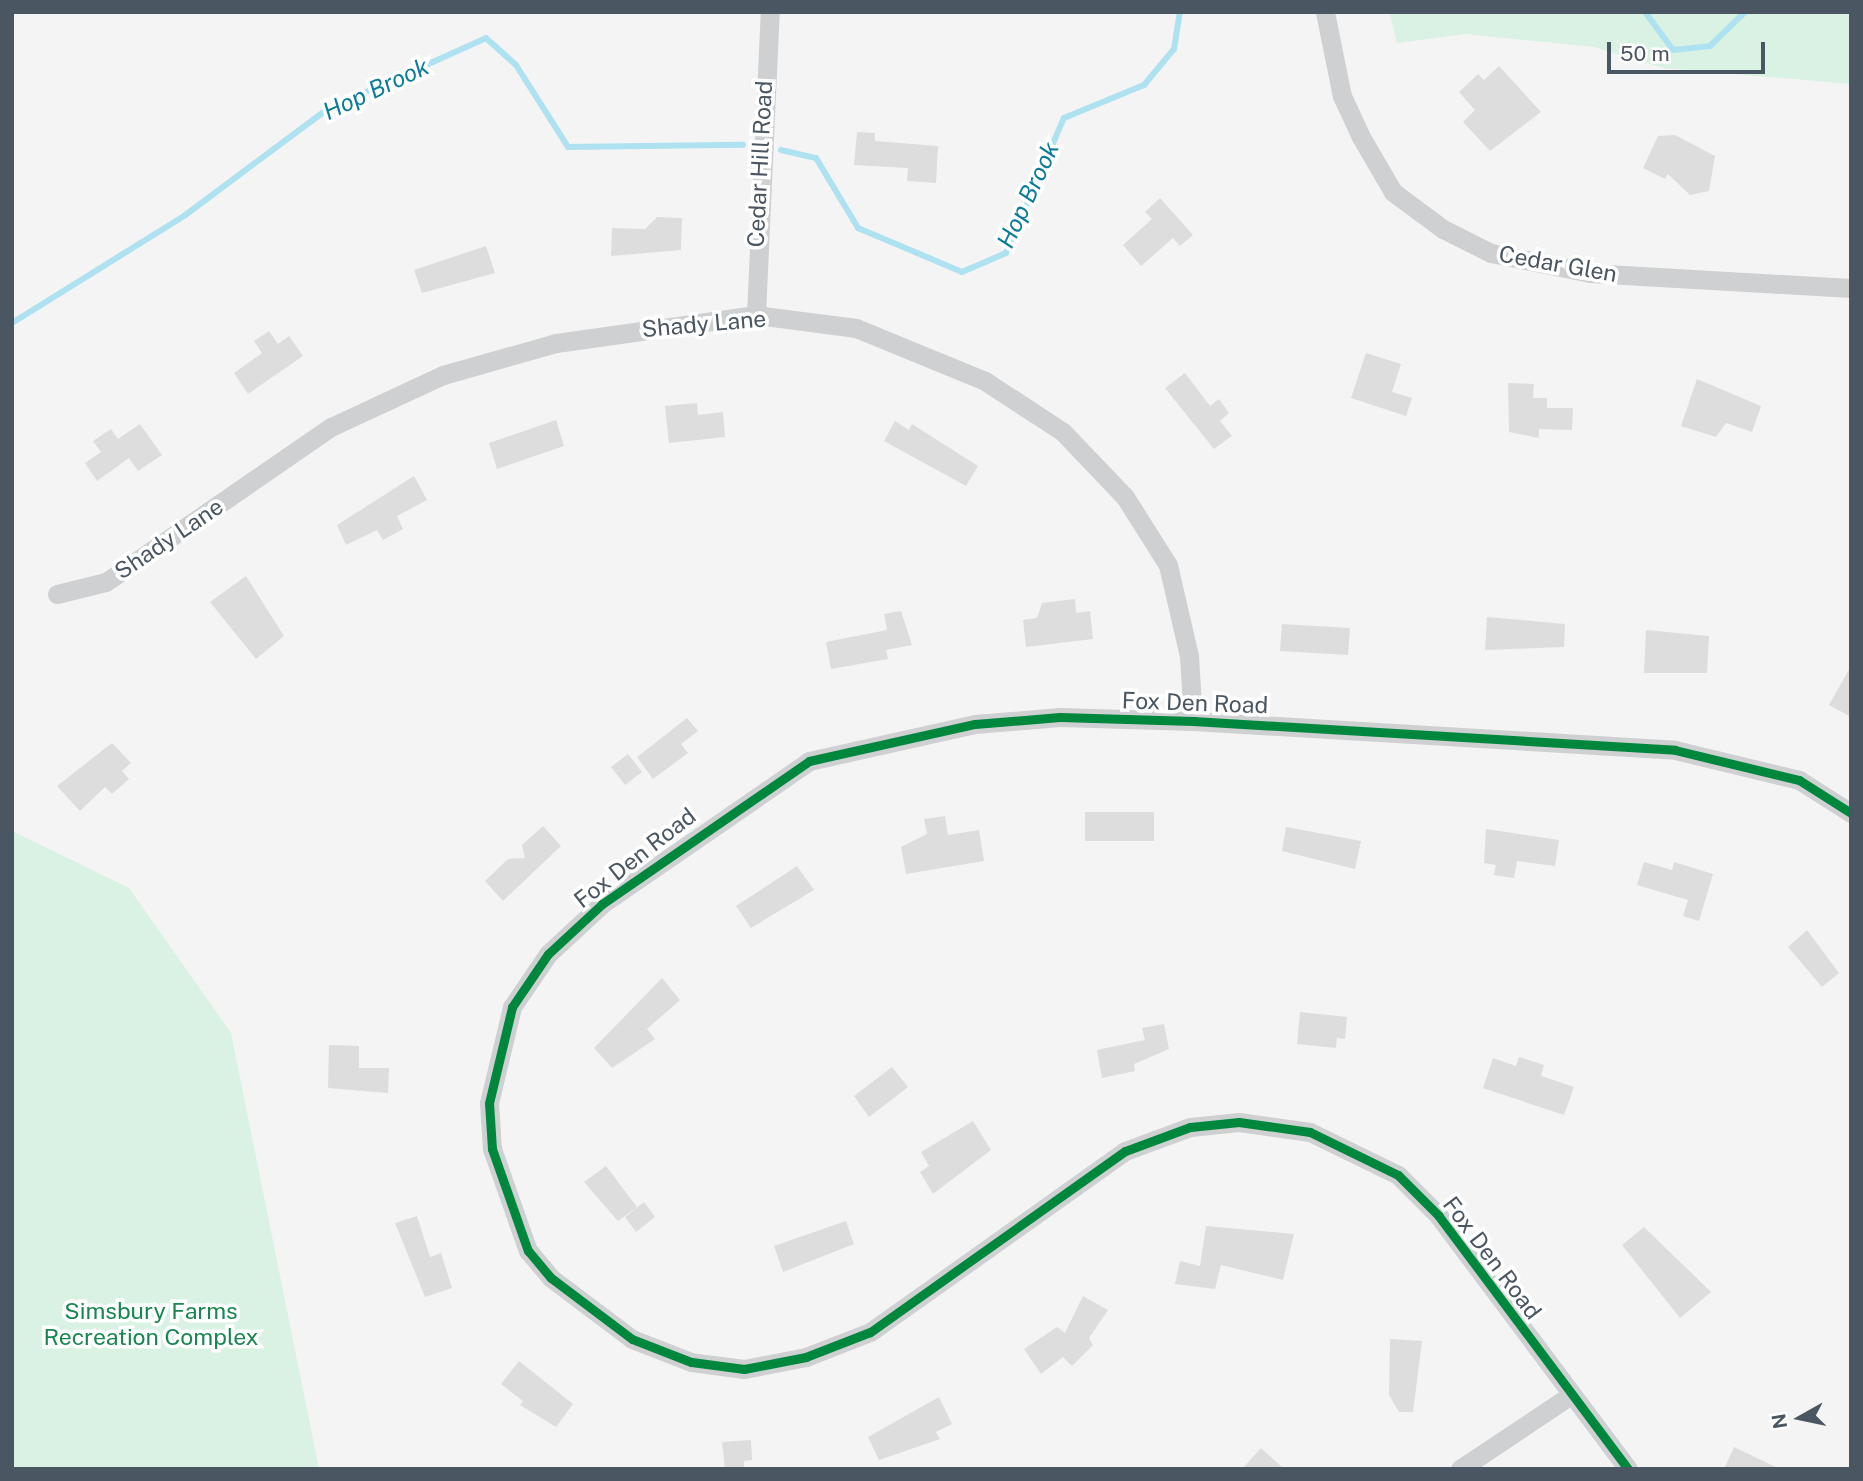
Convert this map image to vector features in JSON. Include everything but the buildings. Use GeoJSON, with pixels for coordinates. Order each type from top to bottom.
{"type":"FeatureCollection","features":[{"type":"Feature","properties":{"kind":"street","name":"Cedar Hill Road"},"geometry":{"type":"LineString","coordinates":[[756,315],[770,12]]}},
{"type":"Feature","properties":{"kind":"street","name":"Cedar Glen"},"geometry":{"type":"LineString","coordinates":[[1325,12],[1342,96],[1361,137],[1393,192],[1443,229],[1491,253],[1590,273],[1851,288]]}},
{"type":"Feature","properties":{"kind":"street","name":"Shady Lane"},"geometry":{"type":"LineString","coordinates":[[57,594],[106,582],[331,427],[443,374],[556,343],[756,315],[856,328],[985,381],[1063,432],[1125,497],[1168,565],[1189,656],[1193,721]]}},
{"type":"Feature","properties":{"kind":"street","name":"Fox Den Road"},"geometry":{"type":"LineString","coordinates":[[1628,1469],[1431,1208],[1398,1175],[1310,1132],[1239,1122],[1190,1127],[1125,1151],[870,1332],[806,1357],[744,1369],[691,1362],[632,1339],[551,1278],[528,1251],[492,1149],[489,1103],[512,1007],[548,954],[602,904],[809,761],[975,724],[1060,718],[1193,721],[1675,750],[1799,780],[1851,813]]}},
{"type":"Feature","properties":{"kind":"street"},"geometry":{"type":"LineString","coordinates":[[1460,1469],[1571,1395]]}},
{"type":"Feature","properties":{"kind":"green space"},"geometry":{"type":"Polygon","coordinates":[[[1389,12],[1851,12],[1851,84],[1663,68],[1594,47],[1465,34],[1397,43],[1389,12]]]}},
{"type":"Feature","properties":{"kind":"green space","name":"Simsbury Farms Recreation Complex"},"geometry":{"type":"Polygon","coordinates":[[[12,831],[129,888],[231,1033],[319,1469],[12,1469],[12,831]]]}},
{"type":"Feature","properties":{"kind":"waterway","name":"Hop Brook"},"geometry":{"type":"LineString","coordinates":[[781,150],[816,158],[858,228],[962,272],[1006,253],[1064,118],[1144,85],[1174,49],[1180,12]]}},
{"type":"Feature","properties":{"kind":"waterway","name":"Hop Brook"},"geometry":{"type":"LineString","coordinates":[[1645,12],[1673,50],[1710,46],[1745,12]]}},
{"type":"Feature","properties":{"kind":"waterway","name":"Hop Brook"},"geometry":{"type":"LineString","coordinates":[[12,323],[184,216],[326,110],[486,38],[516,65],[568,147],[743,145]]}},
{"type":"Feature","properties":{"kind":"cycle path"},"geometry":{"type":"LineString","coordinates":[[1628,1469],[1439,1216],[1398,1175],[1310,1132],[1239,1122],[1190,1127],[1125,1151],[870,1332],[806,1357],[744,1369],[691,1362],[632,1339],[551,1278],[528,1251],[492,1149],[489,1103],[512,1007],[548,954],[602,904],[809,761],[975,724],[1060,717],[1193,721],[1675,750],[1799,780],[1851,813]]}}]}
